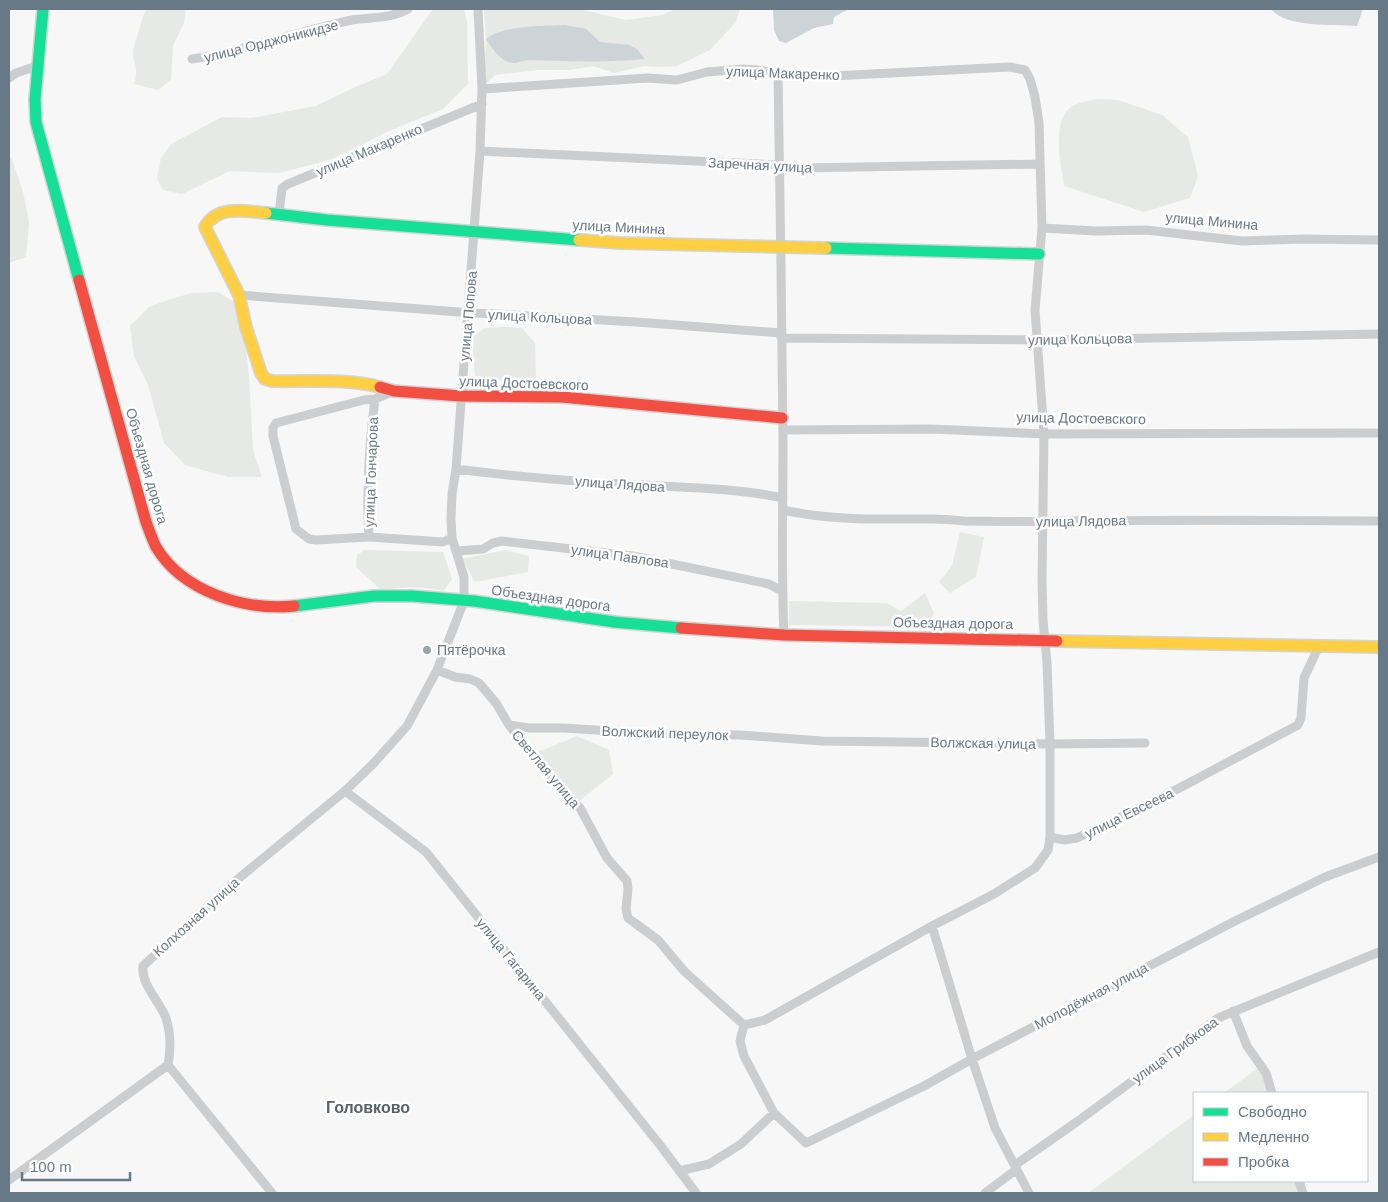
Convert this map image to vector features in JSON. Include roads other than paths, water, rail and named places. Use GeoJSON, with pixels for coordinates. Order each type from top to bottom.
{"type":"FeatureCollection","features":[{"type":"Feature","properties":{"kind":"main road","name":"Объездная дорога"},"geometry":{"type":"LineString","coordinates":[[43,9],[35,99],[36,122],[42,146],[146,522],[157,547],[169,562],[182,576],[200,587],[238,603],[262,607],[284,607],[367,597],[426,597],[614,622],[698,630],[784,635],[1379,647]]}},
{"type":"Feature","properties":{"kind":"main road","name":"улица Минина"},"geometry":{"type":"LineString","coordinates":[[239,295],[205,227],[209,220],[219,213],[230,211],[250,211],[475,232],[620,243],[781,249],[1040,254]]}},
{"type":"Feature","properties":{"kind":"main road","name":"улица Достоевского"},"geometry":{"type":"LineString","coordinates":[[239,295],[246,327],[261,373],[265,379],[272,381],[371,385],[394,391],[461,396],[562,397],[782,418]]}},
{"type":"Feature","properties":{"kind":"street","name":"улица Орджоникидзе"},"geometry":{"type":"LineString","coordinates":[[192,60],[224,54],[352,20],[398,15],[408,9]]}},
{"type":"Feature","properties":{"kind":"street","name":"улица Попова"},"geometry":{"type":"LineString","coordinates":[[464,601],[464,578],[452,538],[452,494],[456,469],[480,151],[482,89],[478,9]]}},
{"type":"Feature","properties":{"kind":"street"},"geometry":{"type":"LineString","coordinates":[[9,78],[16,73],[37,66]]}},
{"type":"Feature","properties":{"kind":"street","name":"улица Макаренко"},"geometry":{"type":"LineString","coordinates":[[482,89],[647,78],[677,80],[707,72],[744,69],[778,74],[832,76],[1009,67],[1025,70],[1030,79],[1039,123],[1040,164]]}},
{"type":"Feature","properties":{"kind":"street"},"geometry":{"type":"LineString","coordinates":[[778,74],[783,430],[782,591],[784,635]]}},
{"type":"Feature","properties":{"kind":"street","name":"улица Макаренко"},"geometry":{"type":"LineString","coordinates":[[279,215],[282,188],[288,184],[482,104]]}},
{"type":"Feature","properties":{"kind":"street","name":"Заречная улица"},"geometry":{"type":"LineString","coordinates":[[480,151],[780,165],[800,168],[1040,164]]}},
{"type":"Feature","properties":{"kind":"street"},"geometry":{"type":"LineString","coordinates":[[679,1171],[709,1164],[741,1144],[774,1113],[741,1048],[740,1041],[744,1026],[765,1020],[932,926],[994,894],[1035,868],[1048,850],[1050,836],[1050,744],[1042,580],[1044,434],[1035,310],[1042,228],[1040,164]]}},
{"type":"Feature","properties":{"kind":"street","name":"улица Минина"},"geometry":{"type":"LineString","coordinates":[[1042,228],[1096,231],[1146,230],[1242,241],[1304,239],[1379,240]]}},
{"type":"Feature","properties":{"kind":"street","name":"улица Кольцова"},"geometry":{"type":"LineString","coordinates":[[239,295],[468,313],[636,322],[781,335],[1038,340],[1379,334]]}},
{"type":"Feature","properties":{"kind":"street","name":"улица Гончарова"},"geometry":{"type":"LineString","coordinates":[[369,537],[367,511],[368,474],[375,399],[394,391]]}},
{"type":"Feature","properties":{"kind":"street"},"geometry":{"type":"LineString","coordinates":[[375,399],[364,400],[276,423],[273,428],[273,436],[296,529],[309,539],[369,537],[443,542],[452,538]]}},
{"type":"Feature","properties":{"kind":"street","name":"улица Достоевского"},"geometry":{"type":"LineString","coordinates":[[783,430],[932,429],[1044,434],[1379,433]]}},
{"type":"Feature","properties":{"kind":"street","name":"улица Лядова"},"geometry":{"type":"LineString","coordinates":[[456,469],[518,477],[581,482],[748,492],[783,498]]}},
{"type":"Feature","properties":{"kind":"street","name":"улица Лядова"},"geometry":{"type":"LineString","coordinates":[[783,510],[832,518],[1044,521],[1379,521]]}},
{"type":"Feature","properties":{"kind":"street","name":"улица Павлова"},"geometry":{"type":"LineString","coordinates":[[457,551],[483,549],[493,543],[502,541],[632,556],[769,584],[782,591]]}},
{"type":"Feature","properties":{"kind":"street","name":"Колхозная улица"},"geometry":{"type":"LineString","coordinates":[[168,1064],[171,1050],[166,1018],[147,985],[142,973],[143,966],[233,883],[345,790],[373,764],[407,726],[436,670],[464,601]]}},
{"type":"Feature","properties":{"kind":"street","name":"улица Евсеева"},"geometry":{"type":"LineString","coordinates":[[1050,836],[1064,840],[1077,838],[1170,793],[1298,725],[1301,718],[1304,678],[1319,646]]}},
{"type":"Feature","properties":{"kind":"street","name":"Светлая улица"},"geometry":{"type":"LineString","coordinates":[[436,670],[479,683],[496,703],[509,725],[563,792],[580,808],[607,858],[627,881],[626,909],[628,918],[658,940],[684,971],[744,1026]]}},
{"type":"Feature","properties":{"kind":"street","name":"Волжский переулок"},"geometry":{"type":"LineString","coordinates":[[509,725],[529,728],[563,728],[661,734],[740,735],[822,741]]}},
{"type":"Feature","properties":{"kind":"street","name":"Волжская улица"},"geometry":{"type":"LineString","coordinates":[[822,741],[1050,744],[1145,743]]}},
{"type":"Feature","properties":{"kind":"street","name":"улица Гагарина"},"geometry":{"type":"LineString","coordinates":[[345,790],[426,852],[660,1145],[696,1193]]}},
{"type":"Feature","properties":{"kind":"street","name":"Молодёжная улица"},"geometry":{"type":"LineString","coordinates":[[774,1113],[806,1143],[924,1086],[1235,920],[1325,877],[1379,857]]}},
{"type":"Feature","properties":{"kind":"street"},"geometry":{"type":"LineString","coordinates":[[932,926],[995,1128],[1029,1193]]}},
{"type":"Feature","properties":{"kind":"street","name":"улица Грибкова"},"geometry":{"type":"LineString","coordinates":[[985,1193],[1016,1167],[1218,1018],[1379,952]]}},
{"type":"Feature","properties":{"kind":"street"},"geometry":{"type":"LineString","coordinates":[[1233,1011],[1247,1046],[1266,1074],[1272,1092]]}},
{"type":"Feature","properties":{"kind":"street"},"geometry":{"type":"LineString","coordinates":[[9,1180],[168,1064],[272,1193]]}},
{"type":"Feature","properties":{"kind":"place","name":"Пятёрочка"},"geometry":{"type":"Point","coordinates":[427,650]}},
{"type":"Feature","properties":{"kind":"district","name":"Головково"},"geometry":{"type":"Point","coordinates":[368,1107]}}]}
